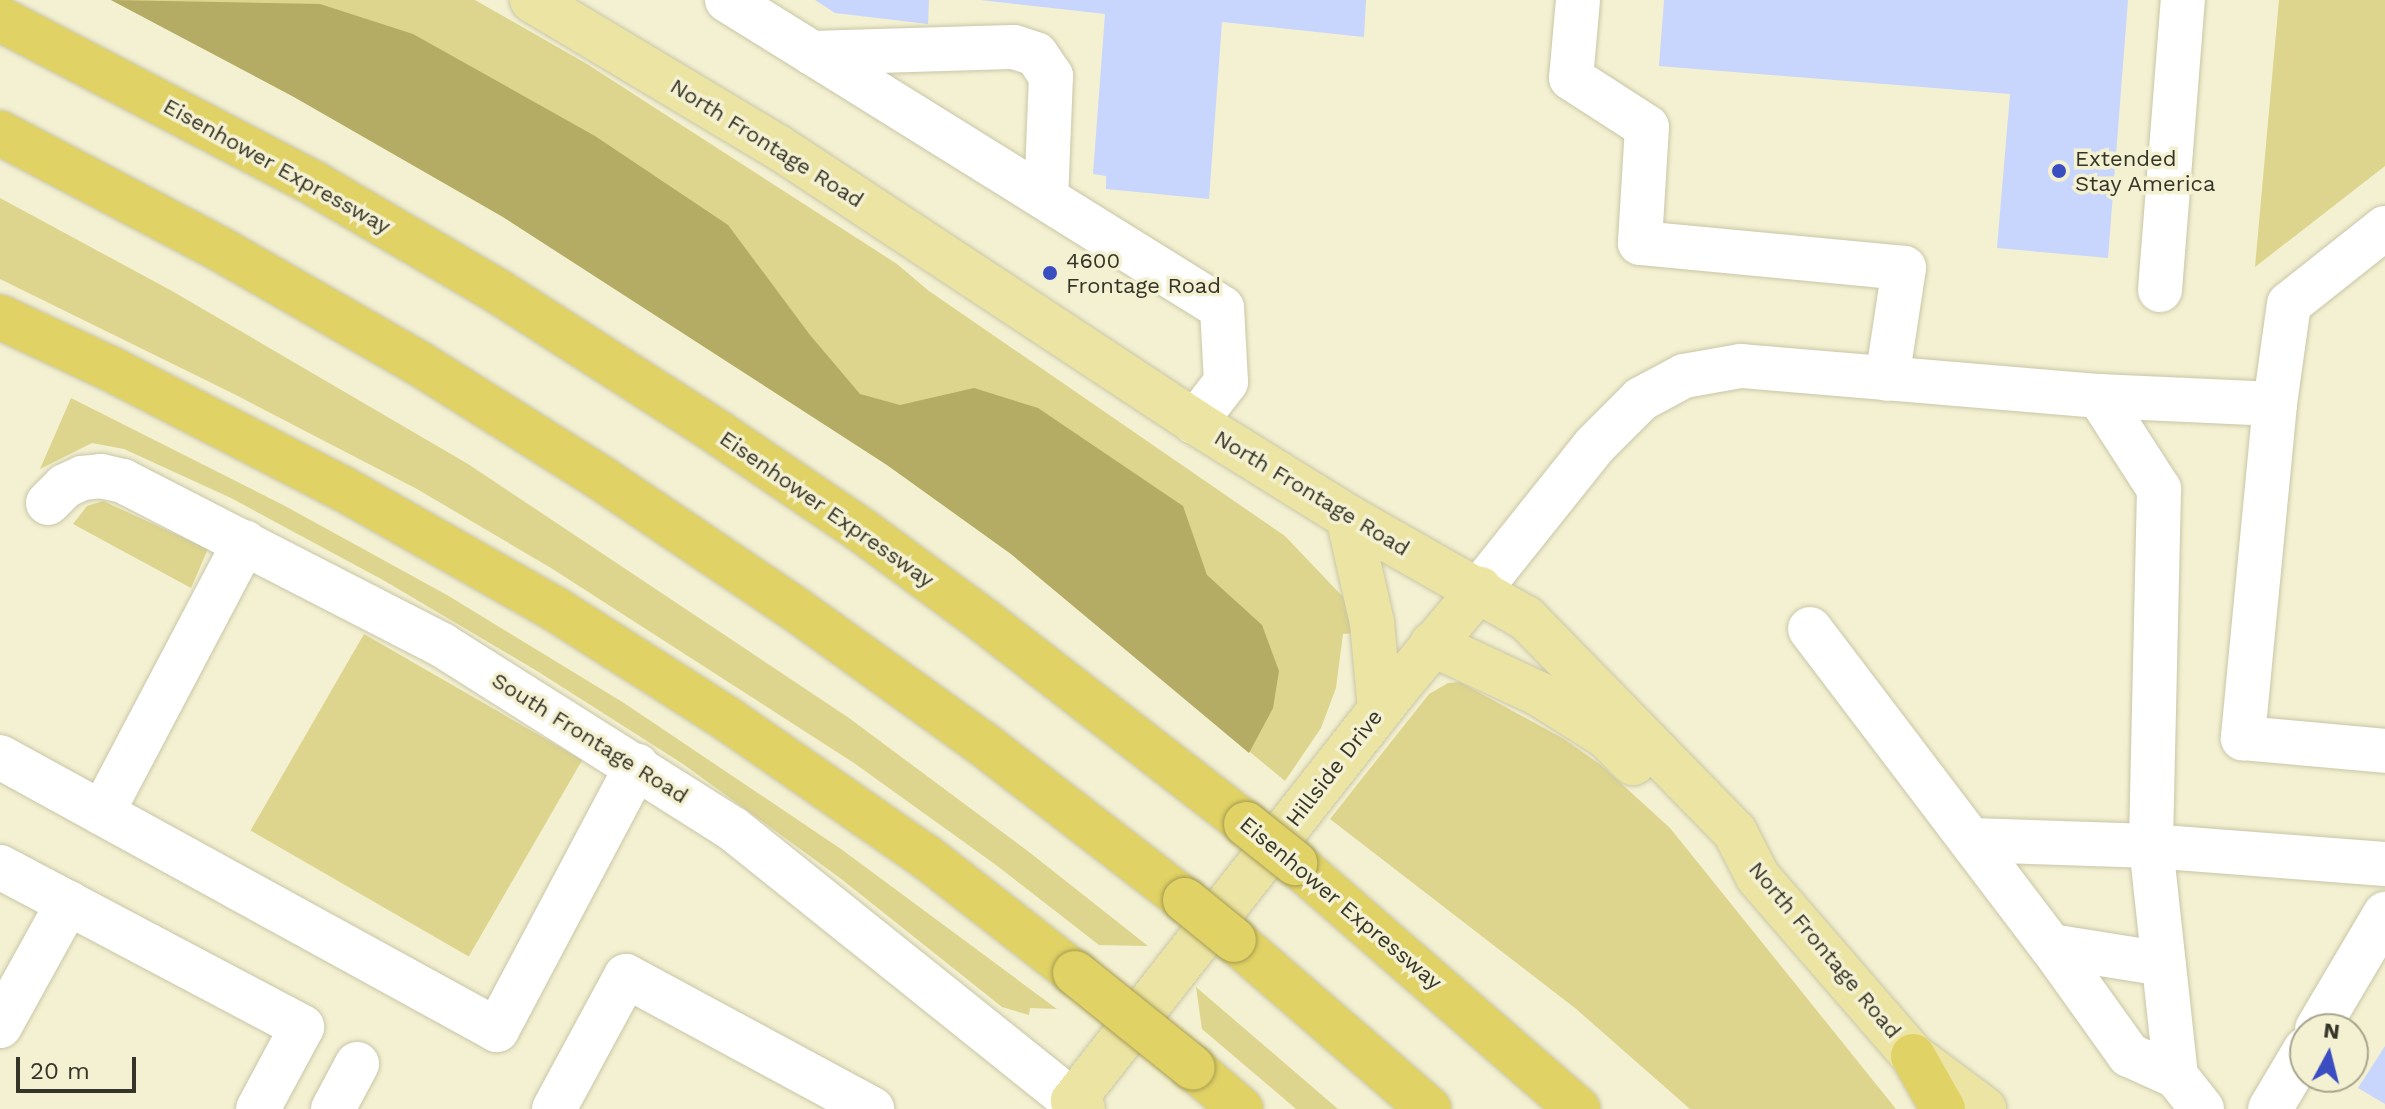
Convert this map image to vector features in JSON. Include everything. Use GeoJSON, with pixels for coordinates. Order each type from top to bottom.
{"type":"FeatureCollection","features":[{"type":"Feature","properties":{"kind":"highway","name":"Eisenhower Expressway"},"geometry":{"type":"LineString","coordinates":[[0,19],[328,192],[499,292],[720,434],[860,529],[986,622],[1295,863],[1578,1109]]}},
{"type":"Feature","properties":{"kind":"highway"},"geometry":{"type":"LineString","coordinates":[[0,133],[220,249],[407,356],[604,480],[844,644],[982,743],[1234,940],[1429,1109]]}},
{"type":"Feature","properties":{"kind":"highway"},"geometry":{"type":"LineString","coordinates":[[0,317],[111,369],[342,488],[555,609],[729,720],[899,838],[1075,973],[1241,1109]]}},
{"type":"Feature","properties":{"kind":"highway"},"geometry":{"type":"LineString","coordinates":[[1913,1056],[1943,1109]]}},
{"type":"Feature","properties":{"kind":"main road","name":"North Frontage Road"},"geometry":{"type":"LineString","coordinates":[[532,0],[778,147],[1195,422],[1348,517],[1480,589],[1526,618],[1735,832],[1758,877],[1913,1056],[1984,1109]]}},
{"type":"Feature","properties":{"kind":"main road"},"geometry":{"type":"LineString","coordinates":[[1348,517],[1372,623],[1380,710]]}},
{"type":"Feature","properties":{"kind":"main road","name":"Hillside Drive"},"geometry":{"type":"LineString","coordinates":[[1078,1105],[1380,710],[1480,589]]}},
{"type":"Feature","properties":{"kind":"main road"},"geometry":{"type":"LineString","coordinates":[[1432,644],[1539,694],[1607,737],[1717,845],[1758,877]]}},
{"type":"Feature","properties":{"kind":"street"},"geometry":{"type":"LineString","coordinates":[[727,0],[1222,308],[1226,382],[1195,422]]}},
{"type":"Feature","properties":{"kind":"street"},"geometry":{"type":"LineString","coordinates":[[1578,0],[1571,78],[1647,127],[1640,243],[1904,268],[1887,379]]}},
{"type":"Feature","properties":{"kind":"street"},"geometry":{"type":"LineString","coordinates":[[2160,290],[2183,0]]}},
{"type":"Feature","properties":{"kind":"street"},"geometry":{"type":"LineString","coordinates":[[812,53],[1014,47],[1036,54],[1051,76],[1046,198]]}},
{"type":"Feature","properties":{"kind":"street"},"geometry":{"type":"LineString","coordinates":[[2385,228],[2289,304],[2275,404],[2243,738],[2385,751]]}},
{"type":"Feature","properties":{"kind":"street"},"geometry":{"type":"LineString","coordinates":[[1480,589],[1594,446],[1641,399],[1684,376],[1741,366],[2099,396],[2275,404]]}},
{"type":"Feature","properties":{"kind":"street"},"geometry":{"type":"LineString","coordinates":[[2099,396],[2159,489],[2151,846],[2164,964],[2189,1092]]}},
{"type":"Feature","properties":{"kind":"street","name":"South Frontage Road"},"geometry":{"type":"LineString","coordinates":[[48,503],[65,486],[82,478],[101,476],[123,481],[442,645],[733,829],[1078,1105]]}},
{"type":"Feature","properties":{"kind":"street"},"geometry":{"type":"LineString","coordinates":[[102,813],[245,542]]}},
{"type":"Feature","properties":{"kind":"street"},"geometry":{"type":"LineString","coordinates":[[1810,629],[2051,946],[2129,1055],[2189,1092]]}},
{"type":"Feature","properties":{"kind":"street"},"geometry":{"type":"LineString","coordinates":[[0,757],[497,1030],[637,766]]}},
{"type":"Feature","properties":{"kind":"street"},"geometry":{"type":"LineString","coordinates":[[1971,840],[2151,846],[2385,864]]}},
{"type":"Feature","properties":{"kind":"street"},"geometry":{"type":"LineString","coordinates":[[0,867],[302,1027],[258,1109]]}},
{"type":"Feature","properties":{"kind":"street"},"geometry":{"type":"LineString","coordinates":[[0,1026],[68,903]]}},
{"type":"Feature","properties":{"kind":"street"},"geometry":{"type":"LineString","coordinates":[[2326,1013],[2385,914]]}},
{"type":"Feature","properties":{"kind":"street"},"geometry":{"type":"LineString","coordinates":[[2051,946],[2164,964]]}},
{"type":"Feature","properties":{"kind":"street"},"geometry":{"type":"LineString","coordinates":[[554,1109],[626,976],[872,1109]]}},
{"type":"Feature","properties":{"kind":"street"},"geometry":{"type":"LineString","coordinates":[[333,1109],[357,1064]]}},
{"type":"Feature","properties":{"kind":"street"},"geometry":{"type":"LineString","coordinates":[[2270,1109],[2289,1077]]}},
{"type":"Feature","properties":{"kind":"shaded area"},"geometry":{"type":"Polygon","coordinates":[[[111,0],[475,0],[587,64],[897,264],[929,291],[1285,536],[1345,599],[1354,633],[1343,634],[1336,688],[1321,728],[1285,781],[1011,554],[887,465],[503,217],[294,97],[111,0]]]}},
{"type":"Feature","properties":{"kind":"shaded area"},"geometry":{"type":"Polygon","coordinates":[[[111,0],[320,4],[413,34],[595,136],[728,225],[810,335],[860,394],[900,405],[974,388],[1038,408],[1183,506],[1207,575],[1262,625],[1279,671],[1273,708],[1249,753],[1011,554],[887,465],[503,217],[294,97],[111,0]]]}},
{"type":"Feature","properties":{"kind":"shaded area"},"geometry":{"type":"Polygon","coordinates":[[[2279,0],[2385,0],[2385,166],[2255,267],[2279,0]]]}},
{"type":"Feature","properties":{"kind":"shaded area"},"geometry":{"type":"Polygon","coordinates":[[[0,198],[172,291],[468,464],[849,718],[1029,852],[1148,946],[1099,945],[996,865],[854,763],[551,568],[417,489],[234,394],[0,279],[0,198]]]}},
{"type":"Feature","properties":{"kind":"shaded area"},"geometry":{"type":"Polygon","coordinates":[[[71,398],[285,506],[447,595],[624,703],[841,849],[1057,1009],[1030,1008],[1029,1015],[1002,1007],[840,878],[683,764],[537,671],[383,580],[231,498],[124,449],[92,443],[40,469],[71,398]]]}},
{"type":"Feature","properties":{"kind":"shaded area"},"geometry":{"type":"Polygon","coordinates":[[[103,501],[208,549],[191,588],[73,524],[87,506],[103,501]]]}},
{"type":"Feature","properties":{"kind":"shaded area"},"geometry":{"type":"Polygon","coordinates":[[[364,634],[582,760],[469,957],[250,831],[364,634]]]}},
{"type":"Feature","properties":{"kind":"shaded area"},"geometry":{"type":"Polygon","coordinates":[[[1460,682],[1564,739],[1601,765],[1670,828],[1896,1109],[1690,1109],[1575,1008],[1330,819],[1429,694],[1448,683],[1460,682]]]}},
{"type":"Feature","properties":{"kind":"shaded area"},"geometry":{"type":"Polygon","coordinates":[[[1196,987],[1338,1109],[1296,1109],[1202,1029],[1196,987]]]}},
{"type":"Feature","properties":{"kind":"building"},"geometry":{"type":"Polygon","coordinates":[[[815,0],[929,0],[928,24],[835,13],[815,0]]]}},
{"type":"Feature","properties":{"kind":"building"},"geometry":{"type":"Polygon","coordinates":[[[980,0],[1366,0],[1364,37],[1222,22],[1209,199],[1106,189],[1106,176],[1093,174],[1105,14],[980,0]]]}},
{"type":"Feature","properties":{"kind":"building","name":"Extended Stay America"},"geometry":{"type":"Polygon","coordinates":[[[1664,0],[2128,0],[2108,258],[1997,248],[2010,94],[1659,66],[1664,0]]]}},
{"type":"Feature","properties":{"kind":"building"},"geometry":{"type":"Polygon","coordinates":[[[2385,1046],[2385,1104],[2366,1093],[2369,1093],[2369,1071],[2385,1046]]]}},
{"type":"Feature","properties":{"kind":"place","name":"Extended Stay America"},"geometry":{"type":"Point","coordinates":[2059,171]}},
{"type":"Feature","properties":{"kind":"place","name":"4600 Frontage Road"},"geometry":{"type":"Point","coordinates":[1050,273]}}]}
